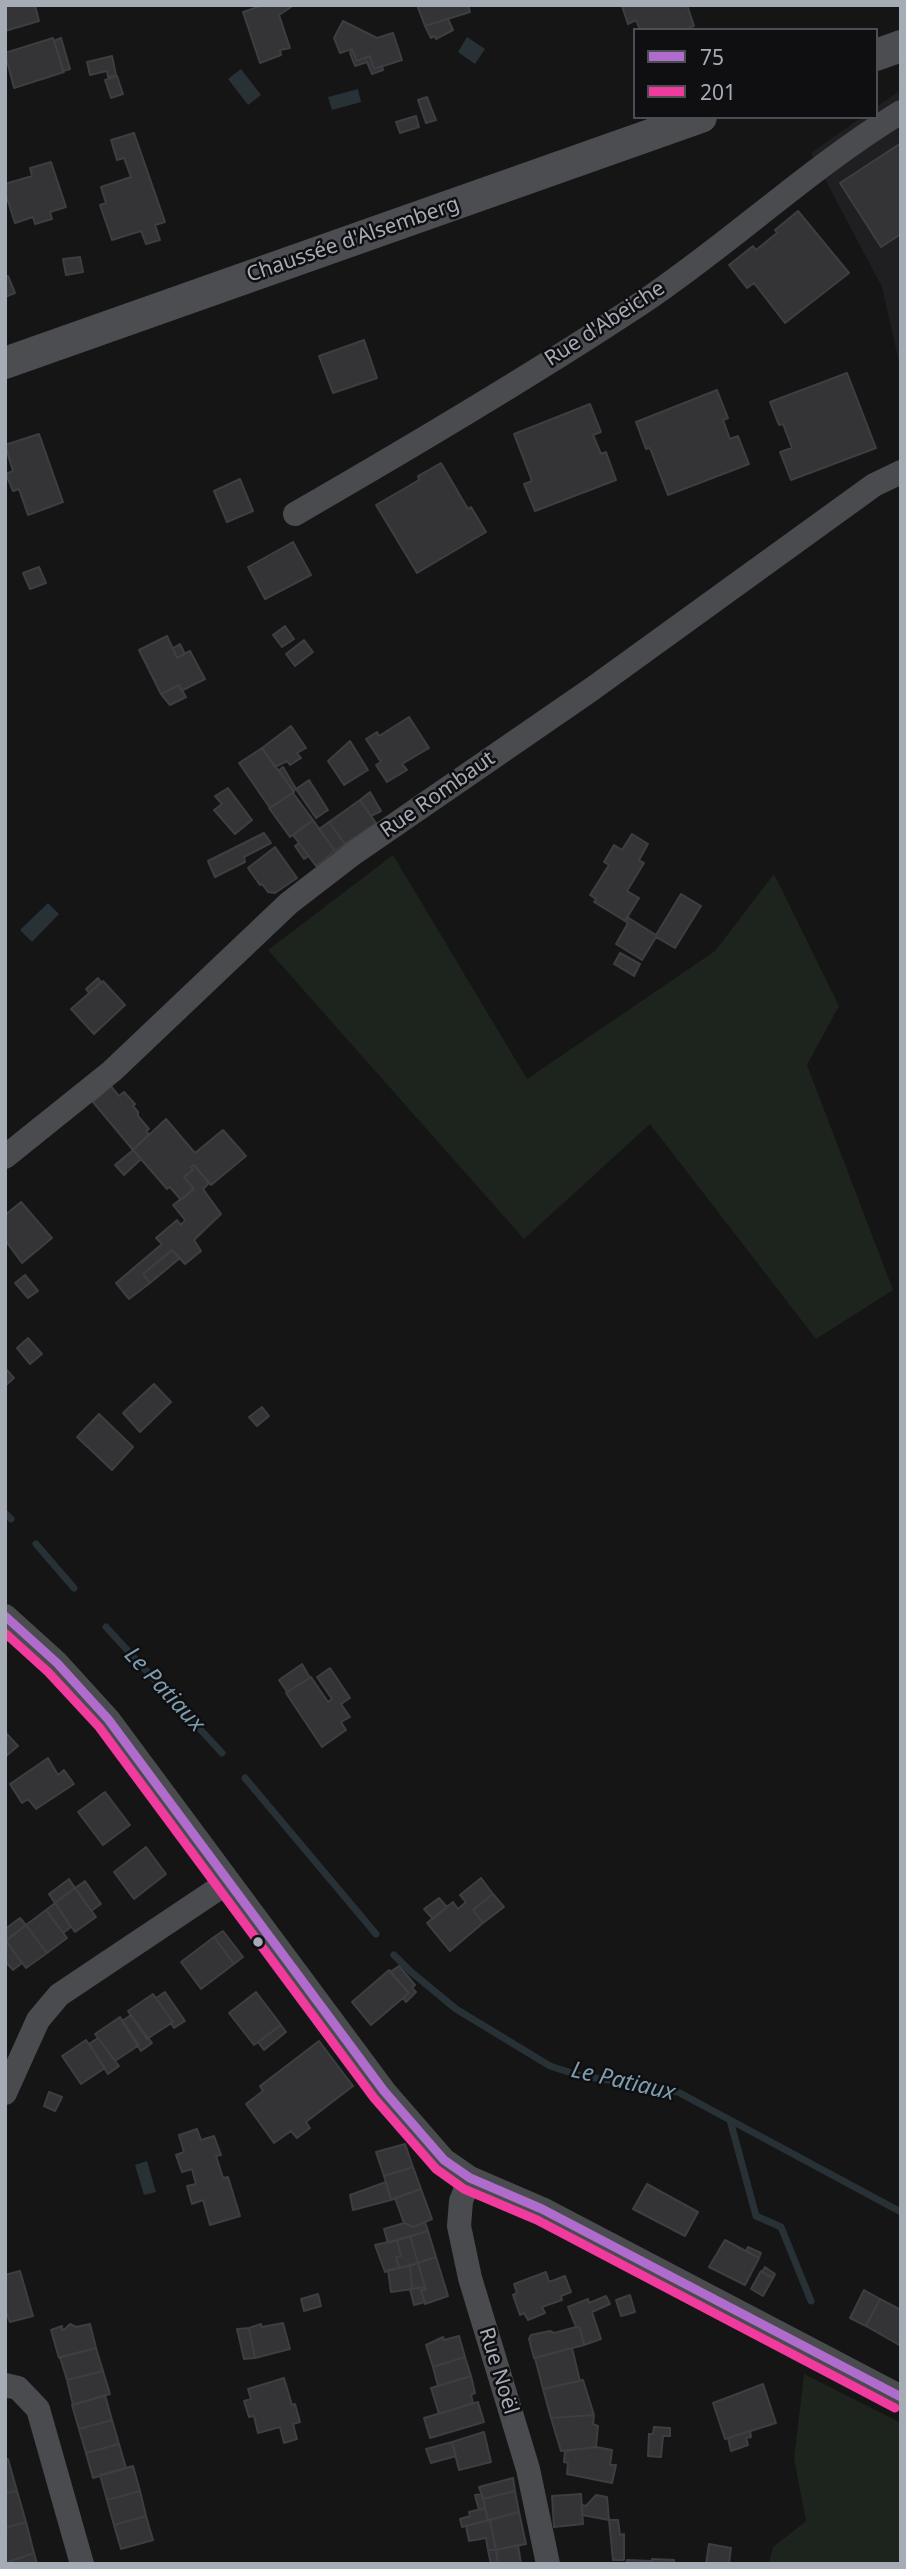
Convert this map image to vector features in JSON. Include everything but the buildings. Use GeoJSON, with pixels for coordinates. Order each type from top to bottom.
{"type":"FeatureCollection","features":[{"type":"Feature","properties":{"kind":"main road"},"geometry":{"type":"LineString","coordinates":[[878,54],[901,46]]}},
{"type":"Feature","properties":{"kind":"main road","name":"Chaussée d'Alsemberg"},"geometry":{"type":"LineString","coordinates":[[5,363],[695,119]]}},
{"type":"Feature","properties":{"kind":"street","name":"Rue d'Abeiche"},"geometry":{"type":"LineString","coordinates":[[295,514],[406,450],[641,303],[750,223],[857,138],[901,112]]}},
{"type":"Feature","properties":{"kind":"street","name":"Rue Rombaut"},"geometry":{"type":"LineString","coordinates":[[5,1157],[112,1071],[289,903],[354,853],[592,689],[874,485],[901,472]]}},
{"type":"Feature","properties":{"kind":"street"},"geometry":{"type":"LineString","coordinates":[[5,1616],[57,1663],[108,1719],[384,2091],[444,2160],[470,2178],[542,2209],[901,2397]]}},
{"type":"Feature","properties":{"kind":"street"},"geometry":{"type":"LineString","coordinates":[[5,2093],[38,2020],[59,1995],[228,1882]]}},
{"type":"Feature","properties":{"kind":"street","name":"Rue Noël"},"geometry":{"type":"LineString","coordinates":[[470,2178],[461,2201],[459,2226],[470,2278],[528,2469],[548,2564]]}},
{"type":"Feature","properties":{"kind":"street"},"geometry":{"type":"LineString","coordinates":[[12,2387],[38,2409],[82,2564]]}},
{"type":"Feature","properties":{"kind":"shaded area"},"geometry":{"type":"Polygon","coordinates":[[[467,37],[485,49],[475,64],[458,52],[467,37]]]}},
{"type":"Feature","properties":{"kind":"shaded area"},"geometry":{"type":"Polygon","coordinates":[[[241,69],[261,95],[248,105],[228,79],[241,69]]]}},
{"type":"Feature","properties":{"kind":"shaded area"},"geometry":{"type":"Polygon","coordinates":[[[358,89],[361,102],[332,110],[328,97],[358,89]]]}},
{"type":"Feature","properties":{"kind":"shaded area"},"geometry":{"type":"Polygon","coordinates":[[[901,90],[901,371],[882,287],[811,153],[859,119],[878,119],[878,106],[901,90]]]}},
{"type":"Feature","properties":{"kind":"shaded area"},"geometry":{"type":"Polygon","coordinates":[[[393,855],[527,1079],[715,951],[774,874],[839,1006],[807,1065],[893,1290],[816,1339],[650,1124],[524,1239],[268,950],[393,855]]]}},
{"type":"Feature","properties":{"kind":"shaded area"},"geometry":{"type":"Polygon","coordinates":[[[48,903],[59,914],[32,942],[20,930],[48,903]]]}},
{"type":"Feature","properties":{"kind":"shaded area"},"geometry":{"type":"Polygon","coordinates":[[[147,2161],[156,2192],[144,2195],[135,2165],[147,2161]]]}},
{"type":"Feature","properties":{"kind":"shaded area"},"geometry":{"type":"Polygon","coordinates":[[[804,2374],[901,2423],[901,2564],[769,2564],[773,2547],[806,2521],[794,2459],[804,2374]]]}},
{"type":"Feature","properties":{"kind":"waterway","name":"Le Patiaux"},"geometry":{"type":"LineString","coordinates":[[5,1513],[11,1519]]}},
{"type":"Feature","properties":{"kind":"waterway","name":"Le Patiaux"},"geometry":{"type":"LineString","coordinates":[[36,1544],[74,1588]]}},
{"type":"Feature","properties":{"kind":"waterway","name":"Le Patiaux"},"geometry":{"type":"LineString","coordinates":[[106,1627],[222,1753]]}},
{"type":"Feature","properties":{"kind":"waterway","name":"Le Patiaux"},"geometry":{"type":"LineString","coordinates":[[245,1778],[376,1934]]}},
{"type":"Feature","properties":{"kind":"waterway","name":"Le Patiaux"},"geometry":{"type":"LineString","coordinates":[[394,1955],[456,2009],[550,2066],[578,2075],[678,2092],[901,2212]]}},
{"type":"Feature","properties":{"kind":"waterway"},"geometry":{"type":"LineString","coordinates":[[730,2120],[756,2216],[781,2227],[811,2301]]}},
{"type":"Feature","properties":{"kind":"transit line","name":"75"},"geometry":{"type":"LineString","coordinates":[[5,1616],[57,1663],[108,1719],[384,2091],[444,2160],[470,2178],[542,2209],[901,2397]]}},
{"type":"Feature","properties":{"kind":"transit line","name":"201"},"geometry":{"type":"LineString","coordinates":[[5,1633],[48,1672],[99,1727],[374,2098],[436,2169],[464,2189],[537,2220],[895,2408]]}}]}
